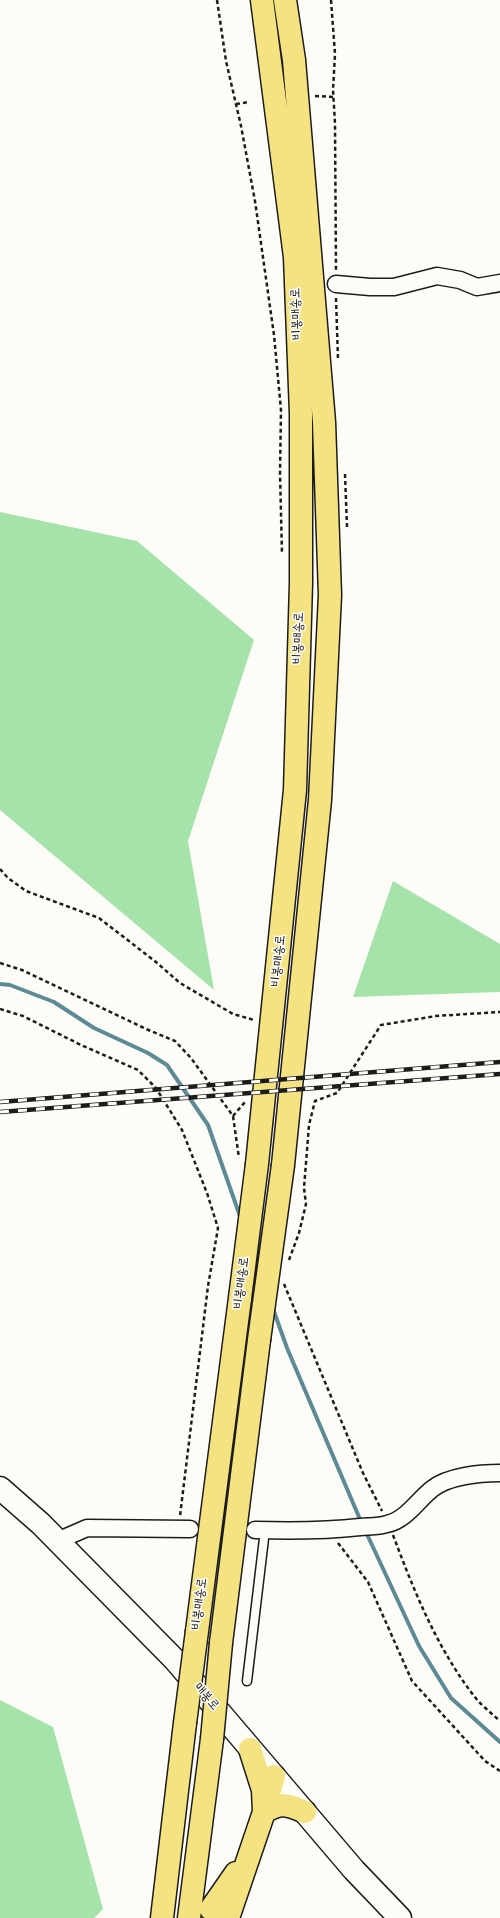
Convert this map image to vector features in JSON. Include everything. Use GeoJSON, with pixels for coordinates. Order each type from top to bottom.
{"type":"FeatureCollection","features":[{"type":"Feature","properties":{"kind":"highway","name":"비봉매송로"},"geometry":{"type":"LineString","coordinates":[[162,1918],[185,1723],[240,1298],[248,1162],[295,790],[301,583],[301,414],[295,258],[262,0]]}},
{"type":"Feature","properties":{"kind":"highway","name":"비봉매송로"},"geometry":{"type":"LineString","coordinates":[[189,1918],[212,1739],[221,1643],[259,1340],[283,1165],[320,800],[330,595],[324,422],[294,60],[285,0]]}},
{"type":"Feature","properties":{"kind":"highway"},"geometry":{"type":"LineString","coordinates":[[250,1749],[263,1790],[264,1812]]}},
{"type":"Feature","properties":{"kind":"highway"},"geometry":{"type":"LineString","coordinates":[[220,1913],[250,1854],[274,1776]]}},
{"type":"Feature","properties":{"kind":"highway"},"geometry":{"type":"LineString","coordinates":[[264,1812],[275,1805],[288,1804],[304,1812]]}},
{"type":"Feature","properties":{"kind":"main road","name":"매봉로"},"geometry":{"type":"LineString","coordinates":[[0,1488],[41,1524],[175,1660],[354,1870],[400,1918]]}},
{"type":"Feature","properties":{"kind":"street"},"geometry":{"type":"LineString","coordinates":[[336,284],[370,287],[394,287],[437,276],[460,280],[477,287],[500,283]]}},
{"type":"Feature","properties":{"kind":"street"},"geometry":{"type":"LineString","coordinates":[[260,1530],[328,1530],[384,1525],[402,1517],[434,1488],[455,1479],[478,1473],[500,1473]]}},
{"type":"Feature","properties":{"kind":"street"},"geometry":{"type":"LineString","coordinates":[[57,1541],[87,1528],[184,1529]]}},
{"type":"Feature","properties":{"kind":"lane"},"geometry":{"type":"LineString","coordinates":[[248,1681],[260,1530]]}},
{"type":"Feature","properties":{"kind":"path"},"geometry":{"type":"LineString","coordinates":[[217,0],[226,60],[236,104],[264,257],[281,402],[282,559]]}},
{"type":"Feature","properties":{"kind":"path"},"geometry":{"type":"LineString","coordinates":[[331,0],[335,54],[334,97],[338,363]]}},
{"type":"Feature","properties":{"kind":"path"},"geometry":{"type":"LineString","coordinates":[[314,96],[334,97]]}},
{"type":"Feature","properties":{"kind":"path"},"geometry":{"type":"LineString","coordinates":[[236,104],[249,102]]}},
{"type":"Feature","properties":{"kind":"path"},"geometry":{"type":"LineString","coordinates":[[345,472],[347,535]]}},
{"type":"Feature","properties":{"kind":"path"},"geometry":{"type":"LineString","coordinates":[[0,869],[8,878],[26,891],[99,918],[156,962],[180,983],[233,1014],[257,1020],[256,1027]]}},
{"type":"Feature","properties":{"kind":"path"},"geometry":{"type":"LineString","coordinates":[[0,963],[22,970],[146,1030],[175,1042],[191,1058],[232,1116],[248,1162]]}},
{"type":"Feature","properties":{"kind":"path"},"geometry":{"type":"LineString","coordinates":[[0,1008],[23,1016],[138,1070],[156,1088],[182,1130],[207,1193],[218,1228],[208,1286],[184,1529]]}},
{"type":"Feature","properties":{"kind":"path"},"geometry":{"type":"LineString","coordinates":[[288,1262],[298,1234],[306,1204],[304,1188],[309,1125],[315,1101],[337,1093],[381,1025],[436,1016],[500,1012]]}},
{"type":"Feature","properties":{"kind":"path"},"geometry":{"type":"LineString","coordinates":[[232,1116],[246,1101]]}},
{"type":"Feature","properties":{"kind":"path"},"geometry":{"type":"LineString","coordinates":[[297,1185],[304,1188]]}},
{"type":"Feature","properties":{"kind":"path"},"geometry":{"type":"LineString","coordinates":[[283,1282],[384,1525],[447,1657],[474,1697],[500,1721]]}},
{"type":"Feature","properties":{"kind":"path"},"geometry":{"type":"LineString","coordinates":[[328,1530],[368,1582],[412,1681],[485,1761],[500,1771]]}},
{"type":"Feature","properties":{"kind":"green space"},"geometry":{"type":"Polygon","coordinates":[[[0,512],[137,541],[254,640],[188,841],[214,990],[0,810],[0,512]]]}},
{"type":"Feature","properties":{"kind":"green space"},"geometry":{"type":"Polygon","coordinates":[[[393,881],[500,944],[500,992],[353,997],[393,881]]]}},
{"type":"Feature","properties":{"kind":"green space"},"geometry":{"type":"Polygon","coordinates":[[[0,1700],[53,1727],[103,1909],[94,1918],[0,1918],[0,1700]]]}},
{"type":"Feature","properties":{"kind":"waterway"},"geometry":{"type":"LineString","coordinates":[[0,984],[10,985],[54,1002],[94,1028],[148,1053],[167,1065],[208,1125],[241,1219]]}},
{"type":"Feature","properties":{"kind":"waterway"},"geometry":{"type":"LineString","coordinates":[[254,1255],[259,1270]]}},
{"type":"Feature","properties":{"kind":"waterway"},"geometry":{"type":"LineString","coordinates":[[272,1306],[287,1348],[362,1524]]}},
{"type":"Feature","properties":{"kind":"waterway"},"geometry":{"type":"LineString","coordinates":[[365,1530],[419,1646],[451,1698],[500,1742]]}},
{"type":"Feature","properties":{"kind":"tunnel"},"geometry":{"type":"LineString","coordinates":[[190,1529],[255,1530]]}},
{"type":"Feature","properties":{"kind":"railway"},"geometry":{"type":"LineString","coordinates":[[0,1102],[500,1062]]}},
{"type":"Feature","properties":{"kind":"railway"},"geometry":{"type":"LineString","coordinates":[[0,1112],[500,1074]]}}]}
